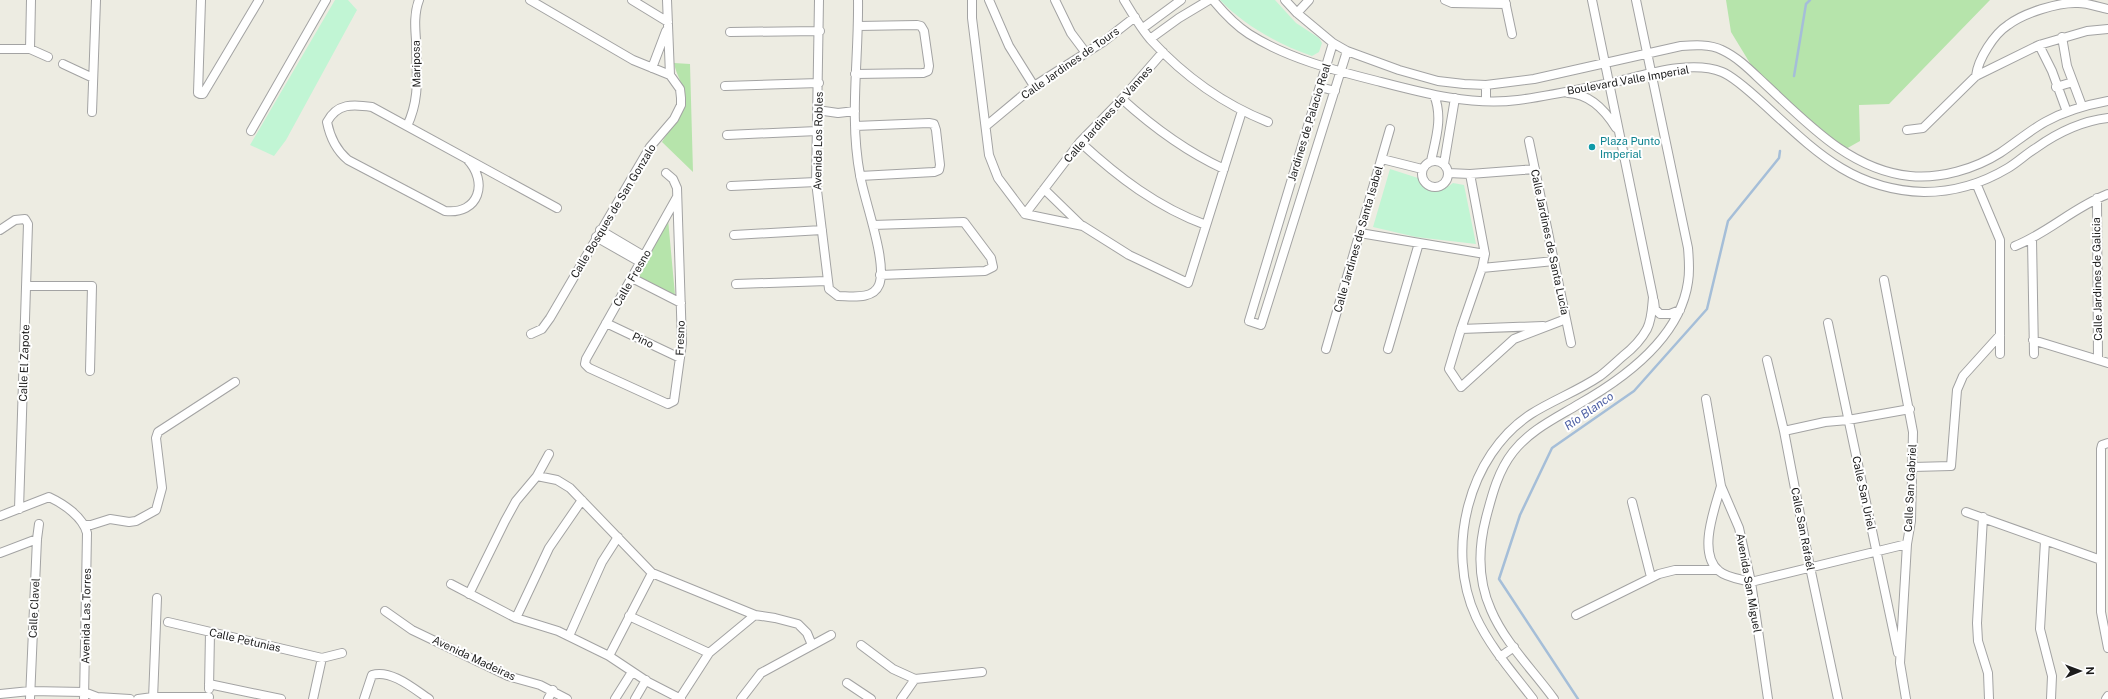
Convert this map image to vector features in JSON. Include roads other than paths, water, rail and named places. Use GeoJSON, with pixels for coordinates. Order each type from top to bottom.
{"type":"FeatureCollection","features":[{"type":"Feature","properties":{"kind":"street"},"geometry":{"type":"LineString","coordinates":[[30,49],[31,0]]}},
{"type":"Feature","properties":{"kind":"street"},"geometry":{"type":"LineString","coordinates":[[92,112],[96,0]]}},
{"type":"Feature","properties":{"kind":"street"},"geometry":{"type":"LineString","coordinates":[[201,0],[198,93],[200,94],[203,94],[259,0]]}},
{"type":"Feature","properties":{"kind":"street"},"geometry":{"type":"LineString","coordinates":[[251,131],[326,0]]}},
{"type":"Feature","properties":{"kind":"street","name":"Mariposa"},"geometry":{"type":"LineString","coordinates":[[407,126],[415,108],[417,95],[415,19],[419,0]]}},
{"type":"Feature","properties":{"kind":"street"},"geometry":{"type":"LineString","coordinates":[[530,0],[633,60],[670,75],[667,0]]}},
{"type":"Feature","properties":{"kind":"street"},"geometry":{"type":"LineString","coordinates":[[632,0],[668,24]]}},
{"type":"Feature","properties":{"kind":"street","name":"Avenida Los Robles"},"geometry":{"type":"LineString","coordinates":[[820,0],[816,182],[828,281]]}},
{"type":"Feature","properties":{"kind":"street"},"geometry":{"type":"LineString","coordinates":[[736,284],[828,281],[829,289],[838,296],[868,295],[874,292],[879,285],[880,275],[874,225],[860,176],[855,126],[858,0]]}},
{"type":"Feature","properties":{"kind":"street"},"geometry":{"type":"LineString","coordinates":[[972,0],[972,18],[989,155],[998,178],[1025,214],[1083,226]]}},
{"type":"Feature","properties":{"kind":"street"},"geometry":{"type":"LineString","coordinates":[[989,0],[1009,46],[1034,86]]}},
{"type":"Feature","properties":{"kind":"street"},"geometry":{"type":"LineString","coordinates":[[1055,0],[1071,33],[1086,52]]}},
{"type":"Feature","properties":{"kind":"street"},"geometry":{"type":"LineString","coordinates":[[1124,0],[1150,39],[1209,92],[1242,111],[1268,122]]}},
{"type":"Feature","properties":{"kind":"street"},"geometry":{"type":"LineString","coordinates":[[1143,28],[1181,0]]}},
{"type":"Feature","properties":{"kind":"street"},"geometry":{"type":"LineString","coordinates":[[1150,39],[1179,18],[1209,0]]}},
{"type":"Feature","properties":{"kind":"street","name":"Boulevard Valle Imperial"},"geometry":{"type":"LineString","coordinates":[[1213,0],[1224,14],[1246,32],[1287,54],[1341,72],[1434,95],[1455,98],[1486,101],[1519,100],[1694,67],[1722,72],[1751,93],[1821,155],[1848,173],[1872,184],[1898,190],[1926,192],[1955,189],[1976,183],[2009,168],[2055,135],[2087,122],[2108,118]]}},
{"type":"Feature","properties":{"kind":"street"},"geometry":{"type":"LineString","coordinates":[[1297,13],[1309,0]]}},
{"type":"Feature","properties":{"kind":"street"},"geometry":{"type":"LineString","coordinates":[[1445,0],[1452,3],[1506,2],[1512,34]]}},
{"type":"Feature","properties":{"kind":"street"},"geometry":{"type":"LineString","coordinates":[[1592,0],[1655,309],[1660,314],[1670,314],[1680,310]]}},
{"type":"Feature","properties":{"kind":"street"},"geometry":{"type":"LineString","coordinates":[[1554,699],[1514,647],[1491,611],[1483,587],[1480,559],[1483,531],[1498,477],[1513,452],[1542,427],[1605,389],[1635,366],[1660,340],[1680,310],[1688,282],[1688,248],[1636,0]]}},
{"type":"Feature","properties":{"kind":"street","name":"Boulevard Valle Imperial"},"geometry":{"type":"LineString","coordinates":[[1288,1],[1297,13],[1333,43],[1347,51],[1399,70],[1438,81],[1486,85],[1534,79],[1646,52],[1681,46],[1700,45],[1722,49],[1742,63],[1782,101],[1830,142],[1861,162],[1886,171],[1910,176],[1935,176],[1978,164],[2000,153],[2047,121],[2082,106],[2108,102]]}},
{"type":"Feature","properties":{"kind":"street"},"geometry":{"type":"LineString","coordinates":[[1976,76],[1977,67],[1986,50],[2008,25],[2046,8],[2078,3],[2108,9]]}},
{"type":"Feature","properties":{"kind":"street","name":"Calle Jardines de Tours"},"geometry":{"type":"LineString","coordinates":[[986,126],[1034,86],[1086,52],[1135,17]]}},
{"type":"Feature","properties":{"kind":"street"},"geometry":{"type":"LineString","coordinates":[[652,68],[668,24]]}},
{"type":"Feature","properties":{"kind":"street"},"geometry":{"type":"LineString","coordinates":[[856,74],[923,73],[928,71],[929,66],[924,31],[921,26],[858,26]]}},
{"type":"Feature","properties":{"kind":"street"},"geometry":{"type":"LineString","coordinates":[[1907,130],[1923,128],[1976,76],[2039,45],[2062,37],[2087,31],[2108,29]]}},
{"type":"Feature","properties":{"kind":"street"},"geometry":{"type":"LineString","coordinates":[[730,32],[820,31]]}},
{"type":"Feature","properties":{"kind":"street"},"geometry":{"type":"LineString","coordinates":[[2062,37],[2067,66],[2082,106]]}},
{"type":"Feature","properties":{"kind":"street","name":"Jardines de Palacio Real"},"geometry":{"type":"LineString","coordinates":[[1333,43],[1284,201],[1249,321],[1262,325],[1347,51]]}},
{"type":"Feature","properties":{"kind":"street"},"geometry":{"type":"LineString","coordinates":[[2039,45],[2052,71],[2056,87],[2067,112]]}},
{"type":"Feature","properties":{"kind":"street"},"geometry":{"type":"LineString","coordinates":[[0,49],[30,49],[48,57]]}},
{"type":"Feature","properties":{"kind":"street","name":"Calle Jardines de Vannes"},"geometry":{"type":"LineString","coordinates":[[1025,214],[1080,142],[1122,99],[1163,52]]}},
{"type":"Feature","properties":{"kind":"street"},"geometry":{"type":"LineString","coordinates":[[63,64],[93,78]]}},
{"type":"Feature","properties":{"kind":"street","name":"Calle Bosques de San Gonzalo"},"geometry":{"type":"LineString","coordinates":[[530,334],[542,329],[550,318],[650,147],[674,119],[681,106],[680,89],[670,75]]}},
{"type":"Feature","properties":{"kind":"street"},"geometry":{"type":"LineString","coordinates":[[2056,87],[2073,82]]}},
{"type":"Feature","properties":{"kind":"street"},"geometry":{"type":"LineString","coordinates":[[725,86],[818,83]]}},
{"type":"Feature","properties":{"kind":"street"},"geometry":{"type":"LineString","coordinates":[[1486,85],[1486,101]]}},
{"type":"Feature","properties":{"kind":"street"},"geometry":{"type":"LineString","coordinates":[[1320,87],[1335,91]]}},
{"type":"Feature","properties":{"kind":"street"},"geometry":{"type":"LineString","coordinates":[[1557,93],[1576,93],[1594,102],[1607,113],[1619,131]]}},
{"type":"Feature","properties":{"kind":"street"},"geometry":{"type":"LineString","coordinates":[[1422,169],[1431,161],[1439,123],[1439,108],[1434,95]]}},
{"type":"Feature","properties":{"kind":"street"},"geometry":{"type":"LineString","coordinates":[[1422,169],[1423,180],[1432,187],[1443,184],[1448,173],[1444,164],[1455,98]]}},
{"type":"Feature","properties":{"kind":"street"},"geometry":{"type":"LineString","coordinates":[[1122,99],[1178,144],[1199,158],[1224,169]]}},
{"type":"Feature","properties":{"kind":"street"},"geometry":{"type":"LineString","coordinates":[[1773,113],[1782,101]]}},
{"type":"Feature","properties":{"kind":"street"},"geometry":{"type":"LineString","coordinates":[[467,159],[477,171],[479,181],[478,192],[473,201],[465,208],[455,211],[445,211],[348,160],[342,155],[333,141],[327,122],[332,113],[354,104],[372,107],[557,208]]}},
{"type":"Feature","properties":{"kind":"street"},"geometry":{"type":"LineString","coordinates":[[817,110],[838,114],[855,111]]}},
{"type":"Feature","properties":{"kind":"street"},"geometry":{"type":"LineString","coordinates":[[1044,189],[1083,226],[1129,255],[1188,283],[1242,111]]}},
{"type":"Feature","properties":{"kind":"street"},"geometry":{"type":"LineString","coordinates":[[1439,123],[1450,124]]}},
{"type":"Feature","properties":{"kind":"street"},"geometry":{"type":"LineString","coordinates":[[855,126],[934,124],[940,165],[939,170],[934,172],[860,176]]}},
{"type":"Feature","properties":{"kind":"street","name":"Calle Jardines de Santa Isabel"},"geometry":{"type":"LineString","coordinates":[[1326,349],[1390,129]]}},
{"type":"Feature","properties":{"kind":"street"},"geometry":{"type":"LineString","coordinates":[[728,135],[817,131]]}},
{"type":"Feature","properties":{"kind":"street","name":"Calle Jardines de Santa Lucía"},"geometry":{"type":"LineString","coordinates":[[1529,141],[1571,342]]}},
{"type":"Feature","properties":{"kind":"street"},"geometry":{"type":"LineString","coordinates":[[1080,142],[1107,167],[1147,196],[1179,215],[1206,225]]}},
{"type":"Feature","properties":{"kind":"street"},"geometry":{"type":"LineString","coordinates":[[1382,159],[1422,169]]}},
{"type":"Feature","properties":{"kind":"street"},"geometry":{"type":"LineString","coordinates":[[1431,161],[1444,164]]}},
{"type":"Feature","properties":{"kind":"street"},"geometry":{"type":"LineString","coordinates":[[1448,173],[1470,174],[1535,169]]}},
{"type":"Feature","properties":{"kind":"street","name":"Fresno"},"geometry":{"type":"LineString","coordinates":[[586,359],[585,364],[589,368],[668,404],[674,401],[682,343],[681,303],[677,197],[675,182],[666,173]]}},
{"type":"Feature","properties":{"kind":"street"},"geometry":{"type":"LineString","coordinates":[[1470,174],[1485,254],[1482,268],[1449,369],[1461,387],[1514,339],[1566,319]]}},
{"type":"Feature","properties":{"kind":"street"},"geometry":{"type":"LineString","coordinates":[[731,186],[816,182]]}},
{"type":"Feature","properties":{"kind":"street"},"geometry":{"type":"LineString","coordinates":[[1976,183],[2000,240],[2000,354]]}},
{"type":"Feature","properties":{"kind":"street"},"geometry":{"type":"LineString","coordinates":[[2015,246],[2032,240],[2081,206],[2108,194]]}},
{"type":"Feature","properties":{"kind":"street","name":"Calle Fresno"},"geometry":{"type":"LineString","coordinates":[[586,359],[677,197]]}},
{"type":"Feature","properties":{"kind":"street","name":"Calle Jardines de Galicia"},"geometry":{"type":"LineString","coordinates":[[2097,198],[2098,360]]}},
{"type":"Feature","properties":{"kind":"street"},"geometry":{"type":"LineString","coordinates":[[1284,201],[1298,206]]}},
{"type":"Feature","properties":{"kind":"street","name":"Calle El Zapote"},"geometry":{"type":"LineString","coordinates":[[0,230],[15,220],[25,219],[28,224],[19,509]]}},
{"type":"Feature","properties":{"kind":"street"},"geometry":{"type":"LineString","coordinates":[[874,225],[964,222],[991,258],[993,267],[985,271],[880,275]]}},
{"type":"Feature","properties":{"kind":"street"},"geometry":{"type":"LineString","coordinates":[[734,235],[822,230]]}},
{"type":"Feature","properties":{"kind":"street"},"geometry":{"type":"LineString","coordinates":[[1360,233],[1485,254]]}},
{"type":"Feature","properties":{"kind":"street"},"geometry":{"type":"LineString","coordinates":[[598,234],[642,259]]}},
{"type":"Feature","properties":{"kind":"street"},"geometry":{"type":"LineString","coordinates":[[2032,240],[2034,354]]}},
{"type":"Feature","properties":{"kind":"street"},"geometry":{"type":"LineString","coordinates":[[1388,349],[1420,243]]}},
{"type":"Feature","properties":{"kind":"street"},"geometry":{"type":"LineString","coordinates":[[1482,268],[1554,261]]}},
{"type":"Feature","properties":{"kind":"street"},"geometry":{"type":"LineString","coordinates":[[632,278],[681,303]]}},
{"type":"Feature","properties":{"kind":"street","name":"Calle San Gabriel"},"geometry":{"type":"LineString","coordinates":[[1884,280],[1910,409],[1913,432],[1911,522],[1907,544],[1900,664],[1906,699]]}},
{"type":"Feature","properties":{"kind":"street"},"geometry":{"type":"LineString","coordinates":[[27,286],[92,286],[90,371]]}},
{"type":"Feature","properties":{"kind":"street"},"geometry":{"type":"LineString","coordinates":[[1533,699],[1500,657],[1476,618],[1466,589],[1462,558],[1463,542],[1465,519],[1472,493],[1482,470],[1499,444],[1514,429],[1530,415],[1600,376],[1635,346],[1647,330],[1651,316],[1653,297]]}},
{"type":"Feature","properties":{"kind":"street","name":"Pino"},"geometry":{"type":"LineString","coordinates":[[606,323],[680,358]]}},
{"type":"Feature","properties":{"kind":"street","name":"Calle San Uriel"},"geometry":{"type":"LineString","coordinates":[[1828,323],[1900,664]]}},
{"type":"Feature","properties":{"kind":"street"},"geometry":{"type":"LineString","coordinates":[[1461,329],[1550,326]]}},
{"type":"Feature","properties":{"kind":"street"},"geometry":{"type":"LineString","coordinates":[[1913,467],[1951,466],[1957,390],[1963,376],[2000,335]]}},
{"type":"Feature","properties":{"kind":"street"},"geometry":{"type":"LineString","coordinates":[[2033,340],[2108,363]]}},
{"type":"Feature","properties":{"kind":"street","name":"Calle San Rafaél"},"geometry":{"type":"LineString","coordinates":[[1766,360],[1784,431],[1810,567],[1838,699]]}},
{"type":"Feature","properties":{"kind":"street"},"geometry":{"type":"LineString","coordinates":[[0,516],[49,497],[63,504],[86,529],[91,525],[110,519],[129,522],[136,521],[156,510],[162,488],[156,438],[158,432],[235,382]]}},
{"type":"Feature","properties":{"kind":"street","name":"Avenida San Miguel"},"geometry":{"type":"LineString","coordinates":[[1706,399],[1721,486],[1739,528],[1751,582],[1768,699]]}},
{"type":"Feature","properties":{"kind":"street"},"geometry":{"type":"LineString","coordinates":[[1784,431],[1825,422],[1848,420],[1910,409]]}},
{"type":"Feature","properties":{"kind":"street"},"geometry":{"type":"LineString","coordinates":[[1514,429],[1524,441]]}},
{"type":"Feature","properties":{"kind":"street"},"geometry":{"type":"LineString","coordinates":[[2108,443],[2102,445],[2101,449],[2101,612],[2108,648]]}},
{"type":"Feature","properties":{"kind":"street"},"geometry":{"type":"LineString","coordinates":[[469,594],[516,501],[537,476],[549,454]]}},
{"type":"Feature","properties":{"kind":"street"},"geometry":{"type":"LineString","coordinates":[[537,476],[557,480],[570,488],[652,572],[755,616],[774,618],[798,624],[807,632],[812,645]]}},
{"type":"Feature","properties":{"kind":"street"},"geometry":{"type":"LineString","coordinates":[[1721,486],[1708,539],[1709,551],[1718,570],[1726,576],[1751,582],[1907,544]]}},
{"type":"Feature","properties":{"kind":"street"},"geometry":{"type":"LineString","coordinates":[[516,618],[549,548],[582,500]]}},
{"type":"Feature","properties":{"kind":"street"},"geometry":{"type":"LineString","coordinates":[[1632,502],[1651,577]]}},
{"type":"Feature","properties":{"kind":"street"},"geometry":{"type":"LineString","coordinates":[[1966,512],[2101,560]]}},
{"type":"Feature","properties":{"kind":"street"},"geometry":{"type":"LineString","coordinates":[[1983,517],[1977,623],[1978,640],[1988,673],[1989,699]]}},
{"type":"Feature","properties":{"kind":"street","name":"Calle Clavel"},"geometry":{"type":"LineString","coordinates":[[30,695],[37,539],[40,524]]}},
{"type":"Feature","properties":{"kind":"street","name":"Avenida Las Torres"},"geometry":{"type":"LineString","coordinates":[[84,695],[86,529]]}},
{"type":"Feature","properties":{"kind":"street"},"geometry":{"type":"LineString","coordinates":[[569,636],[602,562],[618,537]]}},
{"type":"Feature","properties":{"kind":"street"},"geometry":{"type":"LineString","coordinates":[[0,553],[37,539]]}},
{"type":"Feature","properties":{"kind":"street"},"geometry":{"type":"LineString","coordinates":[[2045,541],[2040,629],[2052,676],[2051,699]]}},
{"type":"Feature","properties":{"kind":"street"},"geometry":{"type":"LineString","coordinates":[[1576,615],[1651,577],[1676,570],[1718,570]]}},
{"type":"Feature","properties":{"kind":"street"},"geometry":{"type":"LineString","coordinates":[[609,656],[652,572]]}},
{"type":"Feature","properties":{"kind":"street"},"geometry":{"type":"LineString","coordinates":[[451,584],[516,618],[569,636],[609,656],[620,662],[632,672],[680,699],[709,653],[755,616]]}},
{"type":"Feature","properties":{"kind":"street"},"geometry":{"type":"LineString","coordinates":[[153,698],[157,598]]}},
{"type":"Feature","properties":{"kind":"street","name":"Avenida Madeiras"},"geometry":{"type":"LineString","coordinates":[[385,611],[412,630],[508,676],[553,690],[565,698]]}},
{"type":"Feature","properties":{"kind":"street"},"geometry":{"type":"LineString","coordinates":[[629,616],[709,653]]}},
{"type":"Feature","properties":{"kind":"street","name":"Calle Petunias"},"geometry":{"type":"LineString","coordinates":[[168,622],[322,658]]}},
{"type":"Feature","properties":{"kind":"street"},"geometry":{"type":"LineString","coordinates":[[138,699],[209,698],[210,632]]}},
{"type":"Feature","properties":{"kind":"street"},"geometry":{"type":"LineString","coordinates":[[741,699],[761,673],[831,635]]}},
{"type":"Feature","properties":{"kind":"street"},"geometry":{"type":"LineString","coordinates":[[861,645],[892,669],[915,679],[982,672]]}},
{"type":"Feature","properties":{"kind":"street"},"geometry":{"type":"LineString","coordinates":[[1500,657],[1514,647]]}},
{"type":"Feature","properties":{"kind":"street"},"geometry":{"type":"LineString","coordinates":[[313,699],[322,658],[342,653]]}},
{"type":"Feature","properties":{"kind":"street"},"geometry":{"type":"LineString","coordinates":[[615,699],[632,672]]}},
{"type":"Feature","properties":{"kind":"street"},"geometry":{"type":"LineString","coordinates":[[364,699],[372,675],[378,673],[402,681],[428,699]]}},
{"type":"Feature","properties":{"kind":"street"},"geometry":{"type":"LineString","coordinates":[[901,699],[915,679]]}},
{"type":"Feature","properties":{"kind":"street"},"geometry":{"type":"LineString","coordinates":[[635,699],[646,680]]}},
{"type":"Feature","properties":{"kind":"street"},"geometry":{"type":"LineString","coordinates":[[847,683],[871,699]]}},
{"type":"Feature","properties":{"kind":"street"},"geometry":{"type":"LineString","coordinates":[[209,684],[259,697],[281,699]]}},
{"type":"Feature","properties":{"kind":"street"},"geometry":{"type":"LineString","coordinates":[[548,699],[553,690]]}},
{"type":"Feature","properties":{"kind":"street"},"geometry":{"type":"LineString","coordinates":[[0,694],[84,695],[95,698],[130,699]]}},
{"type":"Feature","properties":{"kind":"waterway","name":"Río Blanco"},"geometry":{"type":"LineString","coordinates":[[1794,76],[1806,4],[1810,0]]}},
{"type":"Feature","properties":{"kind":"waterway","name":"Río Blanco"},"geometry":{"type":"LineString","coordinates":[[1578,699],[1499,579],[1520,515],[1552,448],[1634,391],[1707,309],[1728,221],[1779,158],[1780,151]]}},
{"type":"Feature","properties":{"kind":"place","name":"Plaza Punto Imperial"},"geometry":{"type":"Point","coordinates":[1592,147]}}]}
